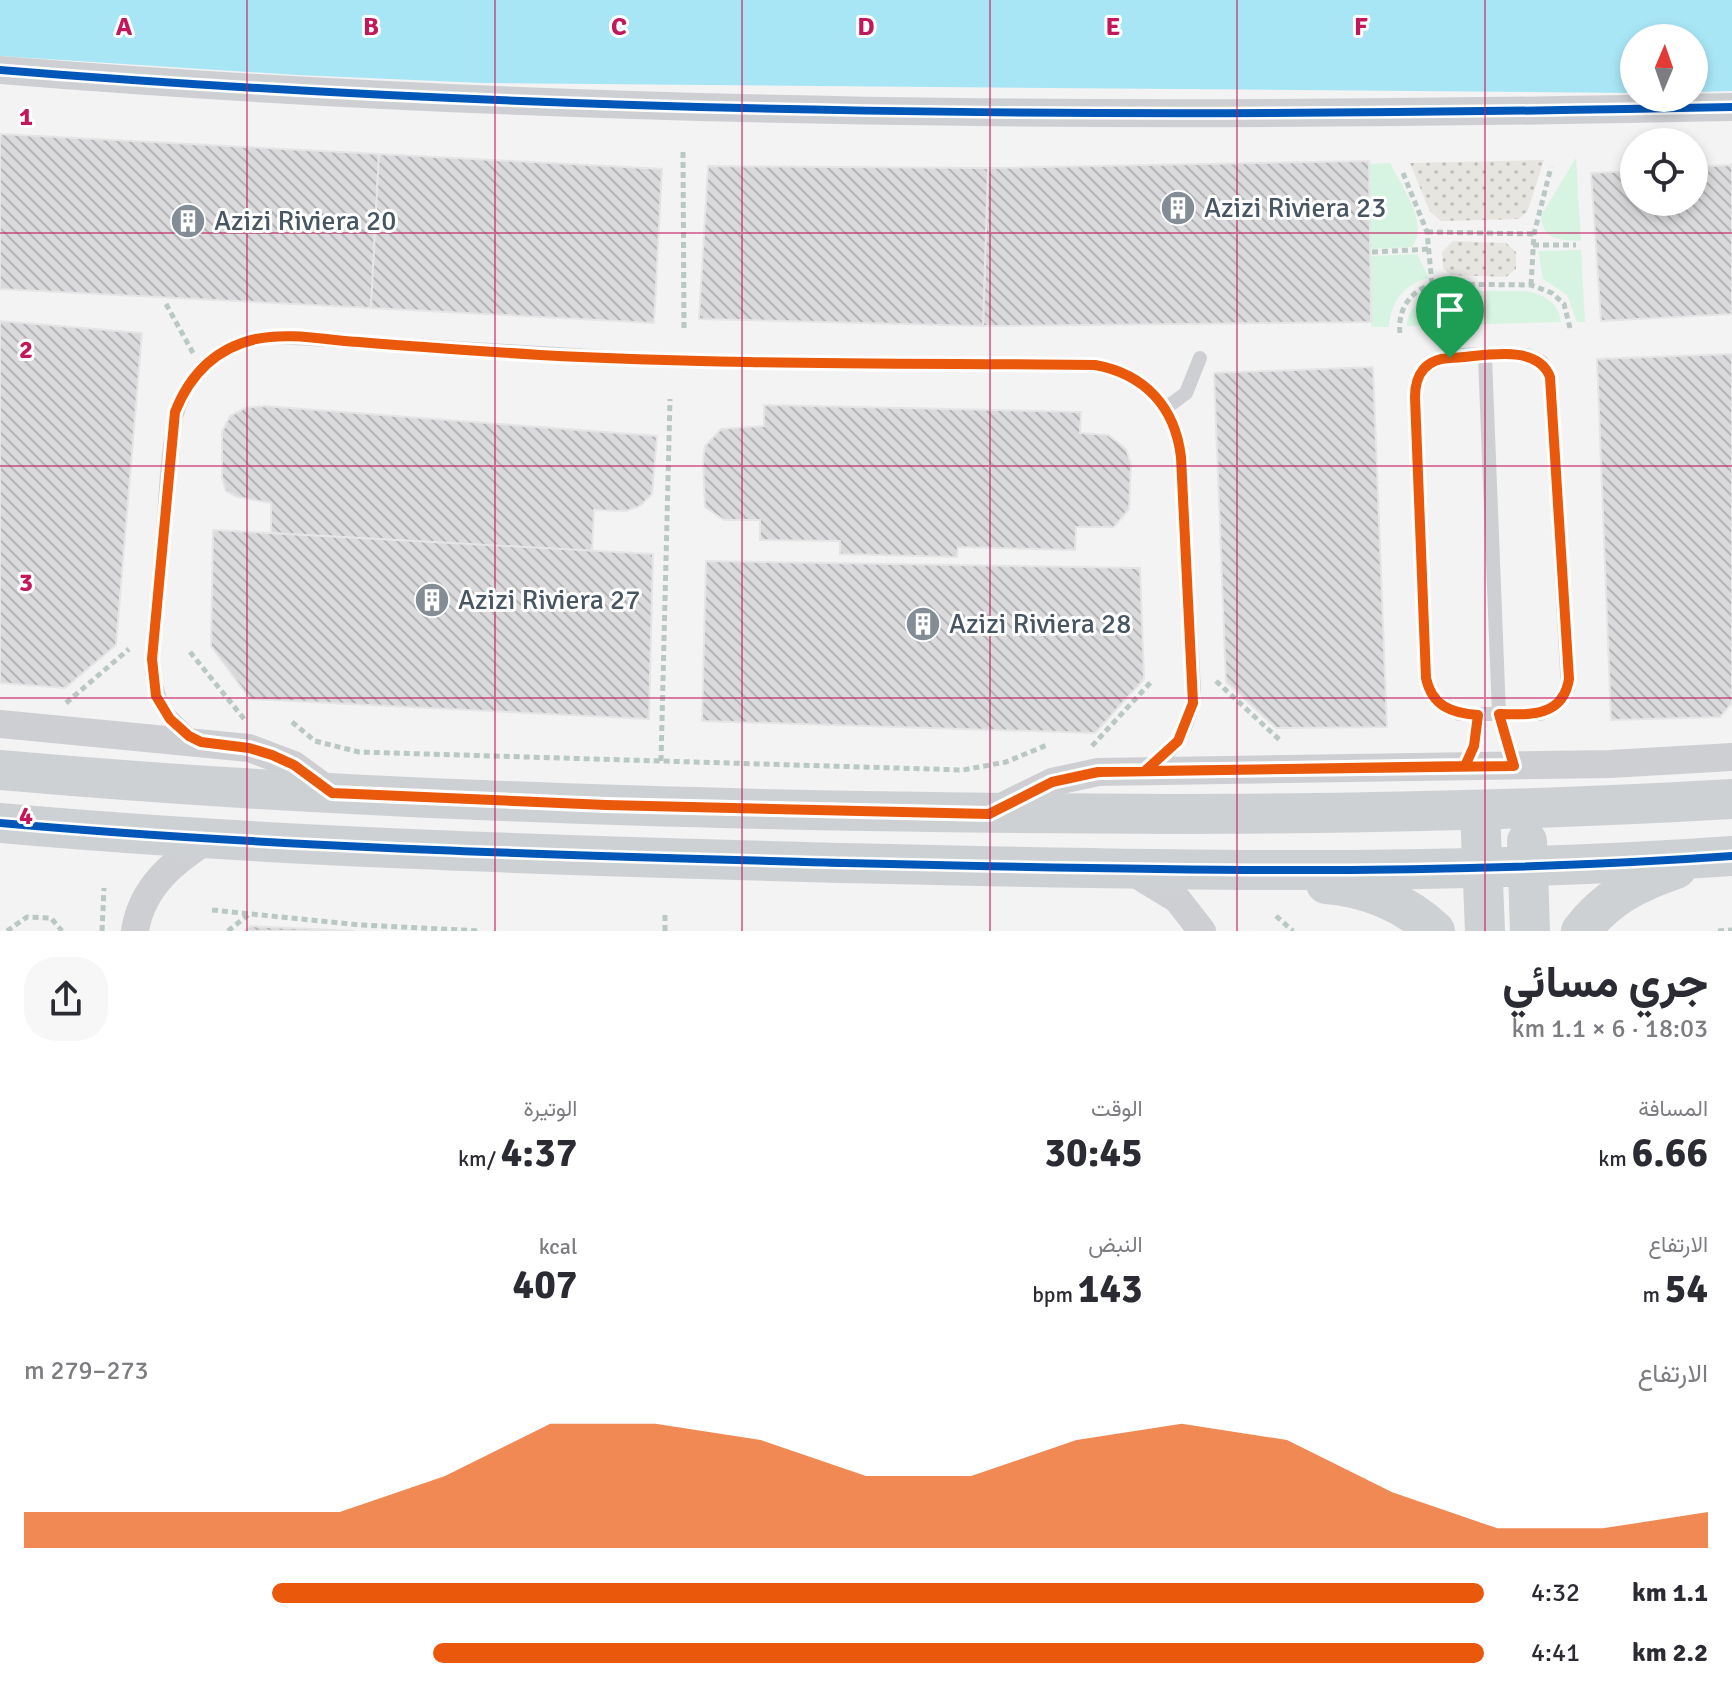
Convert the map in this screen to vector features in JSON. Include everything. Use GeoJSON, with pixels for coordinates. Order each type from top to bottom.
{"type":"FeatureCollection","features":[{"type":"Feature","properties":{"kind":"street"},"geometry":{"type":"LineString","coordinates":[[0,70],[243,90],[830,113],[1732,107]]}},
{"type":"Feature","properties":{"kind":"street"},"geometry":{"type":"LineString","coordinates":[[0,724],[249,748],[294,765],[332,793]]}},
{"type":"Feature","properties":{"kind":"street"},"geometry":{"type":"LineString","coordinates":[[989,814],[1052,782],[1098,772],[1514,766],[1732,757]]}},
{"type":"Feature","properties":{"kind":"street"},"geometry":{"type":"LineString","coordinates":[[0,770],[332,793],[606,805],[989,814],[1480,810],[1732,799]]}},
{"type":"Feature","properties":{"kind":"street"},"geometry":{"type":"LineString","coordinates":[[1525,809],[1530,931]]}},
{"type":"Feature","properties":{"kind":"street"},"geometry":{"type":"LineString","coordinates":[[1480,810],[1485,931]]}},
{"type":"Feature","properties":{"kind":"street"},"geometry":{"type":"LineString","coordinates":[[7,826],[581,856],[1127,868],[1483,867],[1719,857]]}},
{"type":"Feature","properties":{"kind":"street"},"geometry":{"type":"LineString","coordinates":[[135,931],[145,898],[163,874],[212,837]]}},
{"type":"Feature","properties":{"kind":"street"},"geometry":{"type":"LineString","coordinates":[[1581,931],[1622,891],[1642,880],[1719,857]]}},
{"type":"Feature","properties":{"kind":"street"},"geometry":{"type":"LineString","coordinates":[[1127,868],[1177,899],[1202,931]]}},
{"type":"Feature","properties":{"kind":"street"},"geometry":{"type":"LineString","coordinates":[[1248,869],[1280,880],[1336,885],[1377,895],[1397,903],[1435,931]]}},
{"type":"Feature","properties":{"kind":"lane"},"geometry":{"type":"LineString","coordinates":[[201,742],[179,728],[163,709],[152,672],[171,428],[181,396],[201,368],[229,348],[278,337],[671,361],[1095,365],[1112,368],[1143,383],[1166,408],[1174,423],[1181,457],[1194,690],[1190,716],[1178,741],[1145,771]]}},
{"type":"Feature","properties":{"kind":"lane"},"geometry":{"type":"LineString","coordinates":[[1527,355],[1542,362],[1550,377],[1569,679],[1564,698],[1549,710],[1499,714],[1459,714],[1440,705],[1426,678],[1415,387],[1417,378],[1431,362],[1440,358],[1527,355]]}},
{"type":"Feature","properties":{"kind":"lane"},"geometry":{"type":"LineString","coordinates":[[1485,357],[1499,714],[1514,766]]}},
{"type":"Feature","properties":{"kind":"lane"},"geometry":{"type":"LineString","coordinates":[[1166,408],[1186,393],[1200,358]]}},
{"type":"Feature","properties":{"kind":"lane"},"geometry":{"type":"LineString","coordinates":[[1465,766],[1474,746],[1478,715]]}},
{"type":"Feature","properties":{"kind":"path"},"geometry":{"type":"LineString","coordinates":[[683,152],[684,332]]}},
{"type":"Feature","properties":{"kind":"path"},"geometry":{"type":"LineString","coordinates":[[1531,285],[1534,234],[1551,167]]}},
{"type":"Feature","properties":{"kind":"path"},"geometry":{"type":"LineString","coordinates":[[1403,173],[1427,232],[1432,284]]}},
{"type":"Feature","properties":{"kind":"path"},"geometry":{"type":"LineString","coordinates":[[1427,232],[1534,234]]}},
{"type":"Feature","properties":{"kind":"path"},"geometry":{"type":"LineString","coordinates":[[1533,245],[1576,245]]}},
{"type":"Feature","properties":{"kind":"path"},"geometry":{"type":"LineString","coordinates":[[1372,252],[1430,249]]}},
{"type":"Feature","properties":{"kind":"path"},"geometry":{"type":"LineString","coordinates":[[1400,333],[1400,317],[1406,302],[1432,284],[1531,285],[1559,298],[1568,312],[1570,328]]}},
{"type":"Feature","properties":{"kind":"path"},"geometry":{"type":"LineString","coordinates":[[166,304],[201,368]]}},
{"type":"Feature","properties":{"kind":"path"},"geometry":{"type":"LineString","coordinates":[[661,761],[670,399]]}},
{"type":"Feature","properties":{"kind":"path"},"geometry":{"type":"LineString","coordinates":[[65,703],[129,649]]}},
{"type":"Feature","properties":{"kind":"path"},"geometry":{"type":"LineString","coordinates":[[190,652],[245,720]]}},
{"type":"Feature","properties":{"kind":"path"},"geometry":{"type":"LineString","coordinates":[[1216,681],[1282,742]]}},
{"type":"Feature","properties":{"kind":"path"},"geometry":{"type":"LineString","coordinates":[[1092,747],[1151,682]]}},
{"type":"Feature","properties":{"kind":"path"},"geometry":{"type":"LineString","coordinates":[[292,722],[329,747],[359,752],[963,770],[1006,762],[1047,745]]}},
{"type":"Feature","properties":{"kind":"path"},"geometry":{"type":"LineString","coordinates":[[102,931],[104,888]]}},
{"type":"Feature","properties":{"kind":"path"},"geometry":{"type":"LineString","coordinates":[[212,910],[360,925],[481,931]]}},
{"type":"Feature","properties":{"kind":"path"},"geometry":{"type":"LineString","coordinates":[[228,931],[249,914]]}},
{"type":"Feature","properties":{"kind":"path"},"geometry":{"type":"LineString","coordinates":[[665,915],[665,931]]}},
{"type":"Feature","properties":{"kind":"path"},"geometry":{"type":"LineString","coordinates":[[1276,916],[1293,931]]}},
{"type":"Feature","properties":{"kind":"path"},"geometry":{"type":"LineString","coordinates":[[7,931],[27,917],[51,918],[62,931]]}},
{"type":"Feature","properties":{"kind":"path"},"geometry":{"type":"LineString","coordinates":[[1718,931],[1732,930]]}},
{"type":"Feature","properties":{"kind":"sand"},"geometry":{"type":"Polygon","coordinates":[[[1544,160],[1528,210],[1519,219],[1441,221],[1430,212],[1410,163],[1544,160]]]}},
{"type":"Feature","properties":{"kind":"sand"},"geometry":{"type":"Polygon","coordinates":[[[1453,241],[1506,243],[1516,252],[1516,269],[1506,277],[1451,275],[1443,268],[1442,252],[1453,241]]]}},
{"type":"Feature","properties":{"kind":"green space"},"geometry":{"type":"Polygon","coordinates":[[[1576,158],[1581,241],[1549,235],[1541,216],[1576,158]]]}},
{"type":"Feature","properties":{"kind":"green space"},"geometry":{"type":"Polygon","coordinates":[[[1390,163],[1412,205],[1418,227],[1417,237],[1412,247],[1370,249],[1369,164],[1390,163]]]}},
{"type":"Feature","properties":{"kind":"green space"},"geometry":{"type":"Polygon","coordinates":[[[1581,250],[1585,322],[1577,322],[1567,295],[1543,279],[1538,251],[1581,250]]]}},
{"type":"Feature","properties":{"kind":"green space"},"geometry":{"type":"Polygon","coordinates":[[[1417,254],[1429,278],[1412,285],[1400,295],[1389,327],[1371,327],[1370,256],[1417,254]]]}},
{"type":"Feature","properties":{"kind":"green space"},"geometry":{"type":"Polygon","coordinates":[[[1523,291],[1537,294],[1553,304],[1561,322],[1407,326],[1411,312],[1421,302],[1436,296],[1453,292],[1523,291]]]}},
{"type":"Feature","properties":{"kind":"water"},"geometry":{"type":"Polygon","coordinates":[[[0,0],[1732,0],[1732,91],[1708,92],[1708,24],[1620,24],[1620,93],[483,83],[0,56],[0,0]]]}},
{"type":"Feature","properties":{"kind":"building","name":"Azizi Riviera 20"},"geometry":{"type":"Polygon","coordinates":[[[0,134],[379,154],[371,308],[0,289],[0,134]]]}},
{"type":"Feature","properties":{"kind":"building"},"geometry":{"type":"Polygon","coordinates":[[[379,154],[662,169],[654,323],[371,308],[379,154]]]}},
{"type":"Feature","properties":{"kind":"building","name":"Azizi Riviera 23"},"geometry":{"type":"Polygon","coordinates":[[[1369,161],[1371,322],[983,326],[988,168],[1369,161]]]}},
{"type":"Feature","properties":{"kind":"building"},"geometry":{"type":"Polygon","coordinates":[[[1732,165],[1732,314],[1601,321],[1591,173],[1620,172],[1620,216],[1708,216],[1708,166],[1732,165]]]}},
{"type":"Feature","properties":{"kind":"building"},"geometry":{"type":"Polygon","coordinates":[[[708,166],[988,168],[983,326],[699,319],[708,166]]]}},
{"type":"Feature","properties":{"kind":"building"},"geometry":{"type":"Polygon","coordinates":[[[0,321],[142,333],[116,645],[65,688],[0,683],[0,321]]]}},
{"type":"Feature","properties":{"kind":"building"},"geometry":{"type":"Polygon","coordinates":[[[1732,354],[1732,703],[1720,717],[1611,720],[1597,359],[1732,354]]]}},
{"type":"Feature","properties":{"kind":"building"},"geometry":{"type":"Polygon","coordinates":[[[1373,367],[1387,727],[1276,728],[1226,682],[1214,373],[1373,367]]]}},
{"type":"Feature","properties":{"kind":"building"},"geometry":{"type":"Polygon","coordinates":[[[764,405],[1081,412],[1080,433],[1108,435],[1126,449],[1131,464],[1129,509],[1114,527],[1076,527],[1075,550],[958,547],[957,557],[840,554],[840,541],[760,540],[760,520],[724,520],[705,507],[703,461],[705,446],[721,429],[764,426],[764,405]]]}},
{"type":"Feature","properties":{"kind":"building"},"geometry":{"type":"Polygon","coordinates":[[[264,406],[657,436],[652,494],[640,506],[626,511],[594,510],[592,551],[271,533],[271,503],[237,497],[226,491],[222,478],[222,432],[230,416],[245,408],[264,406]]]}},
{"type":"Feature","properties":{"kind":"building","name":"Azizi Riviera 27"},"geometry":{"type":"Polygon","coordinates":[[[213,530],[653,554],[649,719],[250,699],[211,646],[213,530]]]}},
{"type":"Feature","properties":{"kind":"building","name":"Azizi Riviera 28"},"geometry":{"type":"Polygon","coordinates":[[[706,561],[1140,568],[1144,679],[1095,733],[702,721],[706,561]]]}},
{"type":"Feature","properties":{"kind":"building"},"geometry":{"type":"Polygon","coordinates":[[[251,926],[354,931],[244,931],[251,926]]]}},
{"type":"Feature","properties":{"kind":"cycle path"},"geometry":{"type":"LineString","coordinates":[[0,70],[216,86],[432,97],[866,111],[1299,113],[1732,107]]}},
{"type":"Feature","properties":{"kind":"cycle path"},"geometry":{"type":"LineString","coordinates":[[0,823],[210,839],[422,849],[1066,868],[1399,869],[1621,863],[1732,856]]}},
{"type":"Feature","properties":{"kind":"place","name":"Azizi Riviera 23"},"geometry":{"type":"Point","coordinates":[1178,208]}},
{"type":"Feature","properties":{"kind":"place","name":"Azizi Riviera 20"},"geometry":{"type":"Point","coordinates":[188,221]}},
{"type":"Feature","properties":{"kind":"place","name":"Azizi Riviera 27"},"geometry":{"type":"Point","coordinates":[432,600]}},
{"type":"Feature","properties":{"kind":"place","name":"Azizi Riviera 28"},"geometry":{"type":"Point","coordinates":[923,624]}},
{"type":"Feature","properties":{"kind":"route"},"geometry":{"type":"LineString","coordinates":[[1450,358],[1440,358],[1423,369],[1417,378],[1415,397],[1426,678],[1433,697],[1440,705],[1459,714],[1478,715],[1474,746],[1465,766],[1145,771],[1098,772],[1052,782],[1009,801],[989,814],[606,805],[332,793],[294,765],[272,755],[225,743],[201,742],[189,736],[170,719],[153,685],[152,659],[171,428],[175,412],[181,396],[201,368],[214,357],[244,342],[296,337],[540,355],[801,365],[1095,365],[1112,368],[1143,383],[1166,408],[1179,440],[1193,703],[1178,741],[1169,753],[1145,771],[1514,766],[1505,745],[1499,714],[1531,715],[1549,710],[1564,698],[1569,679],[1550,377],[1542,362],[1527,355],[1450,358]]}}]}
